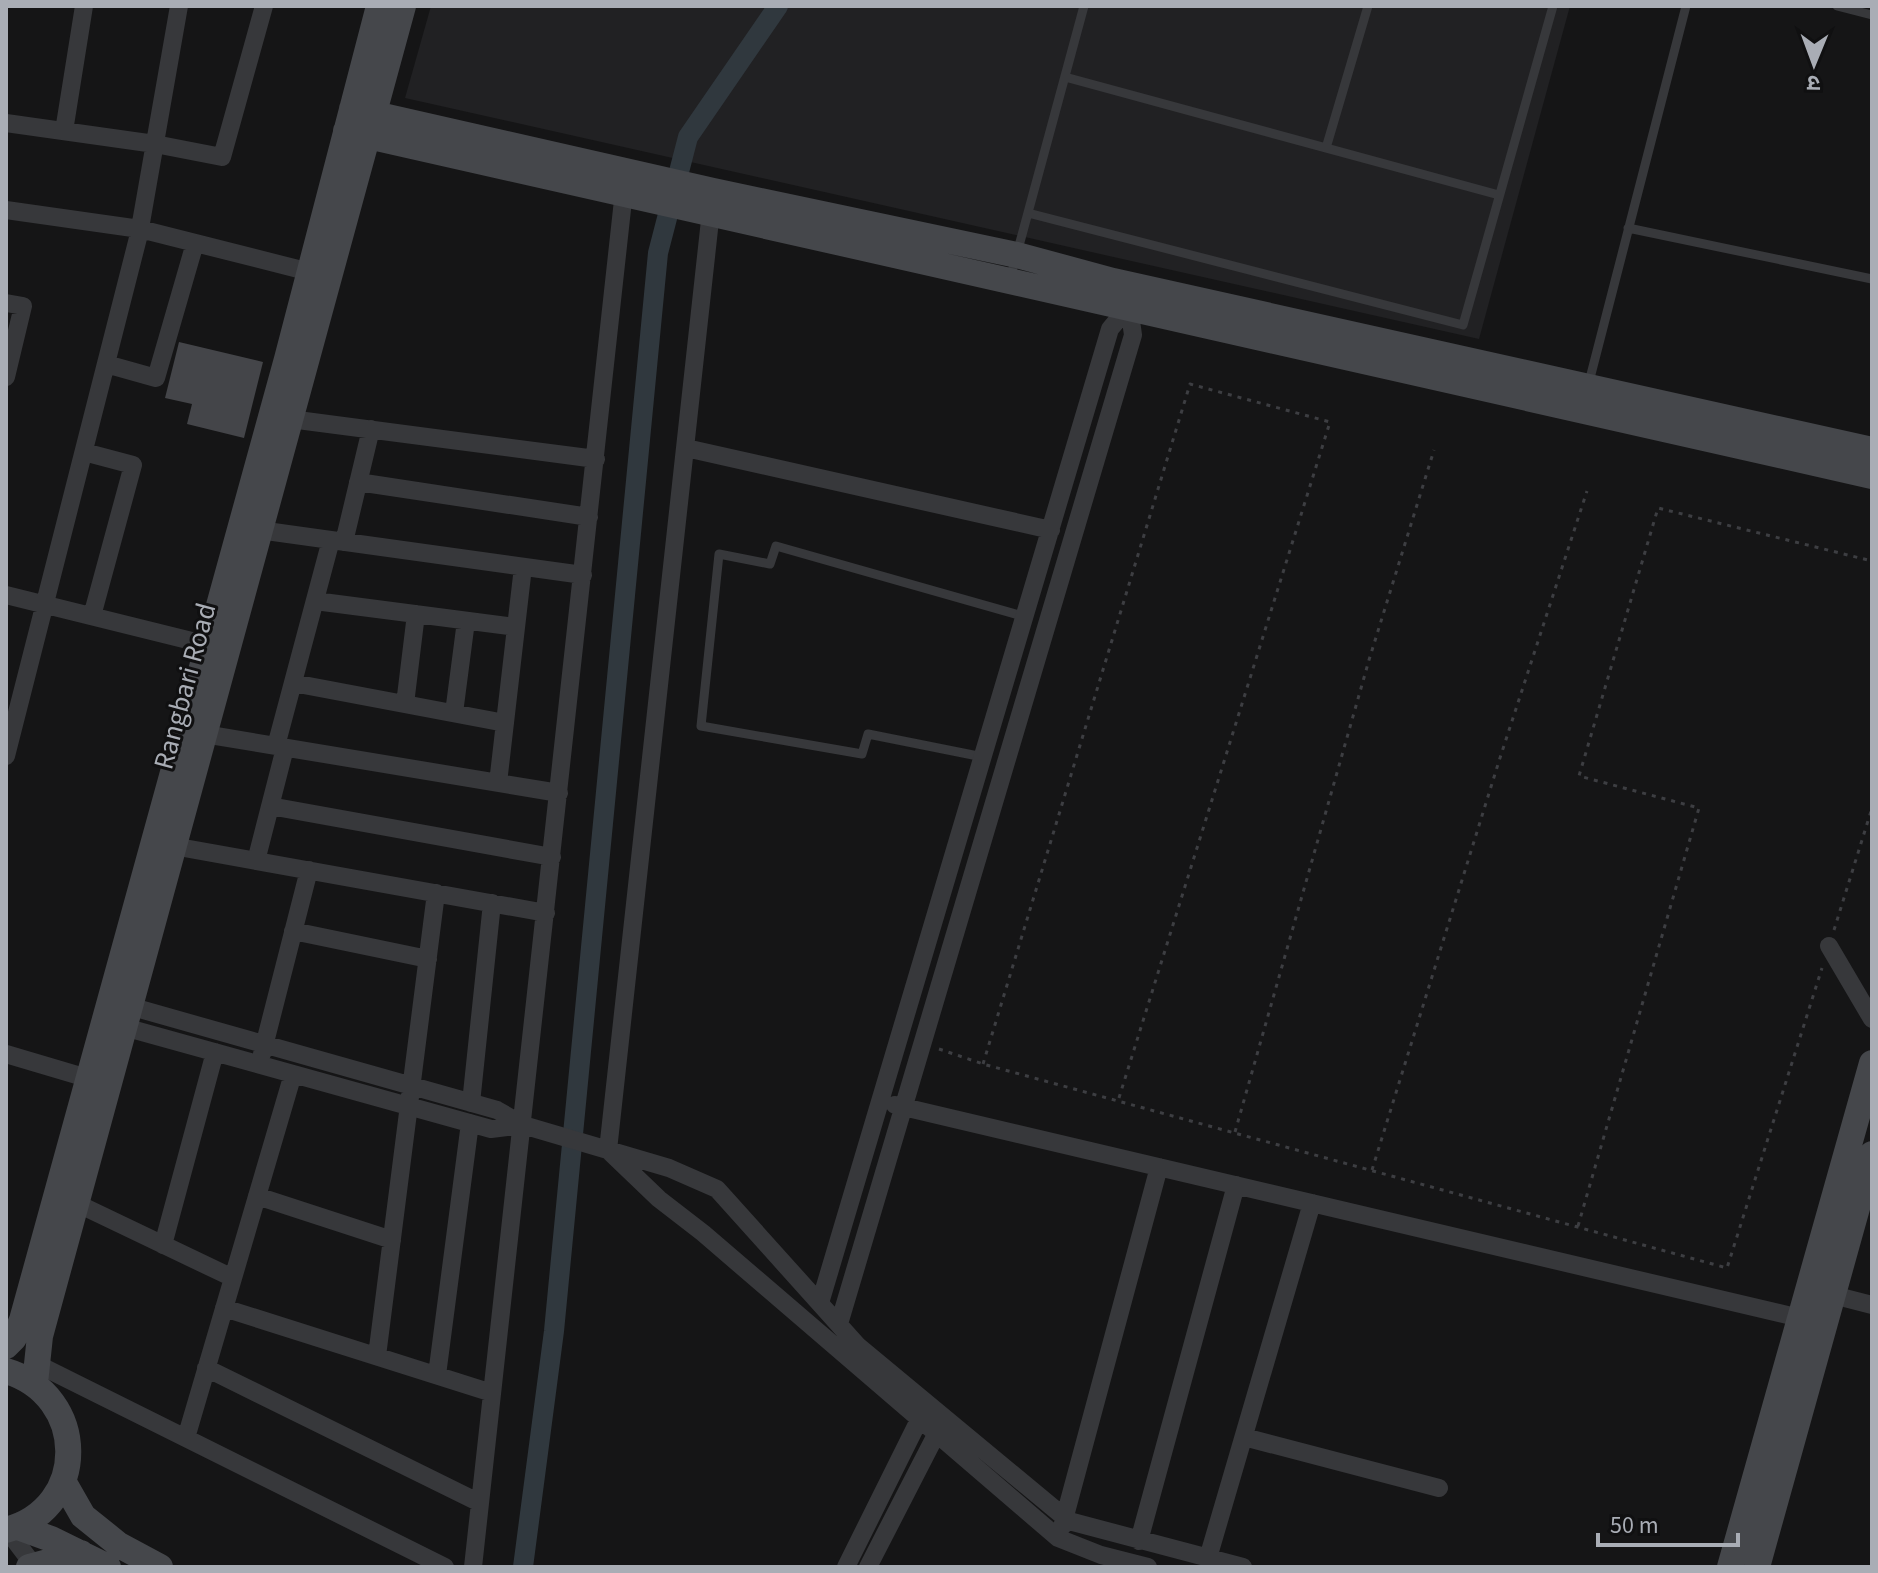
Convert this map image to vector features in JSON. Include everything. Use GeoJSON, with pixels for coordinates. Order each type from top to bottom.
{"type":"FeatureCollection","features":[{"type":"Feature","properties":{"kind":"street"},"geometry":{"type":"LineString","coordinates":[[64,131],[84,6]]}},
{"type":"Feature","properties":{"kind":"street"},"geometry":{"type":"LineString","coordinates":[[6,756],[140,229],[179,6]]}},
{"type":"Feature","properties":{"kind":"street"},"geometry":{"type":"LineString","coordinates":[[6,123],[155,144],[222,157],[264,6]]}},
{"type":"Feature","properties":{"kind":"street","name":"Rangbari Road"},"geometry":{"type":"LineString","coordinates":[[37,1374],[40,1336],[204,734],[217,647],[259,530],[290,419],[384,9]]}},
{"type":"Feature","properties":{"kind":"street"},"geometry":{"type":"LineString","coordinates":[[360,122],[1013,267],[1113,281],[1872,450]]}},
{"type":"Feature","properties":{"kind":"street","name":"Rangbari Road"},"geometry":{"type":"LineString","coordinates":[[6,1346],[14,1338],[22,1320],[87,1078],[217,647],[310,272],[360,122]]}},
{"type":"Feature","properties":{"kind":"street"},"geometry":{"type":"LineString","coordinates":[[473,1567],[492,1393],[532,1127],[546,913],[589,517],[631,183]]}},
{"type":"Feature","properties":{"kind":"street"},"geometry":{"type":"LineString","coordinates":[[601,1148],[686,448],[704,200]]}},
{"type":"Feature","properties":{"kind":"street"},"geometry":{"type":"LineString","coordinates":[[6,210],[140,229],[310,272]]}},
{"type":"Feature","properties":{"kind":"street"},"geometry":{"type":"LineString","coordinates":[[106,364],[156,378],[195,243]]}},
{"type":"Feature","properties":{"kind":"street"},"geometry":{"type":"LineString","coordinates":[[1013,267],[1129,306],[1872,476]]}},
{"type":"Feature","properties":{"kind":"street"},"geometry":{"type":"LineString","coordinates":[[6,303],[23,306],[6,377]]}},
{"type":"Feature","properties":{"kind":"street"},"geometry":{"type":"LineString","coordinates":[[820,1303],[1110,329],[1129,306]]}},
{"type":"Feature","properties":{"kind":"street"},"geometry":{"type":"LineString","coordinates":[[839,1324],[1133,335],[1129,306]]}},
{"type":"Feature","properties":{"kind":"street"},"geometry":{"type":"LineString","coordinates":[[290,419],[596,459]]}},
{"type":"Feature","properties":{"kind":"street"},"geometry":{"type":"LineString","coordinates":[[256,861],[270,806],[293,683],[315,601],[358,482],[371,429]]}},
{"type":"Feature","properties":{"kind":"street"},"geometry":{"type":"LineString","coordinates":[[686,448],[1051,530]]}},
{"type":"Feature","properties":{"kind":"street"},"geometry":{"type":"LineString","coordinates":[[84,452],[133,465],[92,616]]}},
{"type":"Feature","properties":{"kind":"street"},"geometry":{"type":"LineString","coordinates":[[358,482],[589,517]]}},
{"type":"Feature","properties":{"kind":"street"},"geometry":{"type":"LineString","coordinates":[[259,530],[583,575]]}},
{"type":"Feature","properties":{"kind":"street"},"geometry":{"type":"LineString","coordinates":[[498,783],[523,567]]}},
{"type":"Feature","properties":{"kind":"street"},"geometry":{"type":"LineString","coordinates":[[6,595],[217,647]]}},
{"type":"Feature","properties":{"kind":"street"},"geometry":{"type":"LineString","coordinates":[[315,601],[516,627]]}},
{"type":"Feature","properties":{"kind":"street"},"geometry":{"type":"LineString","coordinates":[[405,704],[416,614]]}},
{"type":"Feature","properties":{"kind":"street"},"geometry":{"type":"LineString","coordinates":[[454,713],[466,621]]}},
{"type":"Feature","properties":{"kind":"street"},"geometry":{"type":"LineString","coordinates":[[293,683],[505,723]]}},
{"type":"Feature","properties":{"kind":"street"},"geometry":{"type":"LineString","coordinates":[[994,720],[1016,728]]}},
{"type":"Feature","properties":{"kind":"street"},"geometry":{"type":"LineString","coordinates":[[204,734],[559,793]]}},
{"type":"Feature","properties":{"kind":"street"},"geometry":{"type":"LineString","coordinates":[[270,806],[552,857]]}},
{"type":"Feature","properties":{"kind":"street"},"geometry":{"type":"LineString","coordinates":[[173,846],[546,913]]}},
{"type":"Feature","properties":{"kind":"street"},"geometry":{"type":"LineString","coordinates":[[259,1065],[309,870]]}},
{"type":"Feature","properties":{"kind":"street"},"geometry":{"type":"LineString","coordinates":[[377,1356],[436,893]]}},
{"type":"Feature","properties":{"kind":"street"},"geometry":{"type":"LineString","coordinates":[[471,1103],[492,903]]}},
{"type":"Feature","properties":{"kind":"street"},"geometry":{"type":"LineString","coordinates":[[293,931],[428,959]]}},
{"type":"Feature","properties":{"kind":"street"},"geometry":{"type":"LineString","coordinates":[[1829,946],[1872,1019]]}},
{"type":"Feature","properties":{"kind":"street"},"geometry":{"type":"LineString","coordinates":[[126,1016],[215,1052],[491,1129],[532,1127]]}},
{"type":"Feature","properties":{"kind":"street"},"geometry":{"type":"LineString","coordinates":[[126,1016],[264,1044],[497,1110],[532,1127],[669,1168],[717,1189],[858,1346],[1066,1517],[1139,1541],[1243,1567]]}},
{"type":"Feature","properties":{"kind":"street"},"geometry":{"type":"LineString","coordinates":[[163,1245],[215,1052]]}},
{"type":"Feature","properties":{"kind":"street"},"geometry":{"type":"LineString","coordinates":[[6,1054],[87,1078]]}},
{"type":"Feature","properties":{"kind":"street"},"geometry":{"type":"LineString","coordinates":[[1730,1567],[1872,1063]]}},
{"type":"Feature","properties":{"kind":"street"},"geometry":{"type":"LineString","coordinates":[[186,1438],[293,1074]]}},
{"type":"Feature","properties":{"kind":"street"},"geometry":{"type":"LineString","coordinates":[[880,1101],[1800,1318]]}},
{"type":"Feature","properties":{"kind":"street"},"geometry":{"type":"LineString","coordinates":[[437,1375],[470,1123]]}},
{"type":"Feature","properties":{"kind":"street"},"geometry":{"type":"LineString","coordinates":[[601,1148],[1058,1538],[1101,1555],[1148,1567]]}},
{"type":"Feature","properties":{"kind":"street"},"geometry":{"type":"LineString","coordinates":[[1757,1567],[1872,1154]]}},
{"type":"Feature","properties":{"kind":"street"},"geometry":{"type":"LineString","coordinates":[[1058,1538],[1159,1167]]}},
{"type":"Feature","properties":{"kind":"street"},"geometry":{"type":"LineString","coordinates":[[1139,1541],[1236,1185]]}},
{"type":"Feature","properties":{"kind":"street"},"geometry":{"type":"LineString","coordinates":[[257,1196],[392,1240]]}},
{"type":"Feature","properties":{"kind":"street"},"geometry":{"type":"LineString","coordinates":[[76,1203],[233,1278]]}},
{"type":"Feature","properties":{"kind":"street"},"geometry":{"type":"LineString","coordinates":[[1208,1558],[1312,1203]]}},
{"type":"Feature","properties":{"kind":"street"},"geometry":{"type":"LineString","coordinates":[[1833,1295],[1872,1305]]}},
{"type":"Feature","properties":{"kind":"street"},"geometry":{"type":"LineString","coordinates":[[224,1308],[492,1393]]}},
{"type":"Feature","properties":{"kind":"street"},"geometry":{"type":"LineString","coordinates":[[206,1368],[480,1503]]}},
{"type":"Feature","properties":{"kind":"street"},"geometry":{"type":"LineString","coordinates":[[6,1371],[37,1374],[186,1438],[445,1567]]}},
{"type":"Feature","properties":{"kind":"street"},"geometry":{"type":"LineString","coordinates":[[10,1529],[37,1516],[52,1500],[63,1481],[69,1460],[65,1428],[37,1374]]}},
{"type":"Feature","properties":{"kind":"street"},"geometry":{"type":"LineString","coordinates":[[846,1567],[928,1403]]}},
{"type":"Feature","properties":{"kind":"street"},"geometry":{"type":"LineString","coordinates":[[868,1567],[945,1417]]}},
{"type":"Feature","properties":{"kind":"street"},"geometry":{"type":"LineString","coordinates":[[1244,1437],[1439,1488]]}},
{"type":"Feature","properties":{"kind":"street"},"geometry":{"type":"LineString","coordinates":[[63,1481],[83,1516],[119,1545],[160,1567]]}},
{"type":"Feature","properties":{"kind":"street"},"geometry":{"type":"LineString","coordinates":[[10,1529],[81,1553],[108,1567]]}},
{"type":"Feature","properties":{"kind":"street"},"geometry":{"type":"LineString","coordinates":[[10,1529],[32,1566],[81,1553]]}},
{"type":"Feature","properties":{"kind":"lane"},"geometry":{"type":"LineString","coordinates":[[1013,267],[1084,6]]}},
{"type":"Feature","properties":{"kind":"lane"},"geometry":{"type":"LineString","coordinates":[[1326,148],[1368,6]]}},
{"type":"Feature","properties":{"kind":"lane"},"geometry":{"type":"LineString","coordinates":[[1028,213],[1463,325],[1553,6]]}},
{"type":"Feature","properties":{"kind":"lane"},"geometry":{"type":"LineString","coordinates":[[1588,386],[1686,6]]}},
{"type":"Feature","properties":{"kind":"lane"},"geometry":{"type":"LineString","coordinates":[[1837,6],[1872,15]]}},
{"type":"Feature","properties":{"kind":"lane"},"geometry":{"type":"LineString","coordinates":[[1065,77],[1499,195]]}},
{"type":"Feature","properties":{"kind":"lane"},"geometry":{"type":"LineString","coordinates":[[1628,228],[1872,279]]}},
{"type":"Feature","properties":{"kind":"lane"},"geometry":{"type":"LineString","coordinates":[[983,757],[868,734],[862,754],[701,726],[719,554],[770,564],[776,546],[1026,617]]}},
{"type":"Feature","properties":{"kind":"path"},"geometry":{"type":"LineString","coordinates":[[983,1064],[1190,384],[1330,422],[1118,1101]]}},
{"type":"Feature","properties":{"kind":"path"},"geometry":{"type":"LineString","coordinates":[[1235,1132],[1369,660],[1434,450]]}},
{"type":"Feature","properties":{"kind":"path"},"geometry":{"type":"LineString","coordinates":[[1372,1170],[1494,776],[1587,491]]}},
{"type":"Feature","properties":{"kind":"path"},"geometry":{"type":"LineString","coordinates":[[1578,1226],[1699,808],[1579,776],[1658,508],[1872,561]]}},
{"type":"Feature","properties":{"kind":"path"},"geometry":{"type":"LineString","coordinates":[[923,1043],[983,1064],[1727,1268],[1872,808]]}},
{"type":"Feature","properties":{"kind":"shaded area"},"geometry":{"type":"Polygon","coordinates":[[[431,6],[1570,6],[1479,339],[405,98],[431,6]]]}},
{"type":"Feature","properties":{"kind":"building"},"geometry":{"type":"Polygon","coordinates":[[[179,342],[263,362],[244,438],[187,424],[192,404],[165,398],[179,342]]]}},
{"type":"Feature","properties":{"kind":"waterway"},"geometry":{"type":"LineString","coordinates":[[523,1567],[554,1331],[658,253],[688,137],[778,6]]}}]}
